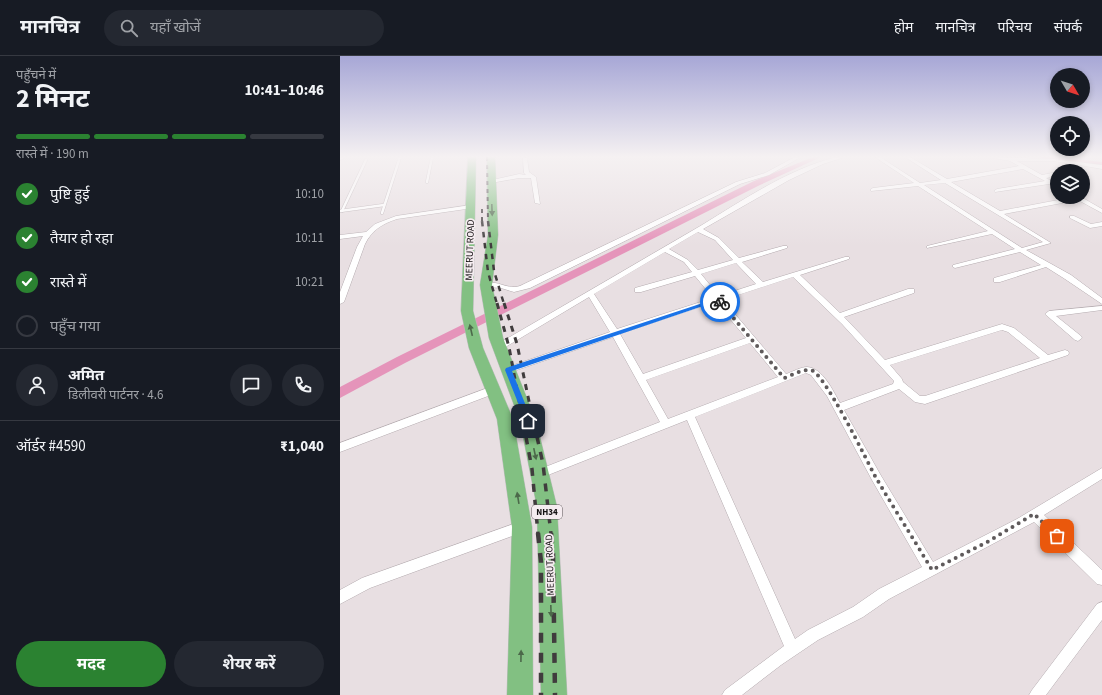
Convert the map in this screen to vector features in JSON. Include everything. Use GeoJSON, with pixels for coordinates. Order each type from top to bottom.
{"type":"FeatureCollection","features":[{"type":"Feature","properties":{"kind":"highway","name":"MEERUT ROAD"},"geometry":{"type":"LineString","coordinates":[[471,187],[467,311],[476,348],[505,419],[522,527],[520,695]]}},
{"type":"Feature","properties":{"kind":"highway","name":"MEERUT ROAD"},"geometry":{"type":"LineString","coordinates":[[491,187],[493,236],[486,286],[489,306],[498,342],[528,421],[546,508],[554,695]]}},
{"type":"Feature","properties":{"kind":"street"},"geometry":{"type":"LineString","coordinates":[[535,187],[538,203]]}},
{"type":"Feature","properties":{"kind":"street"},"geometry":{"type":"LineString","coordinates":[[486,286],[502,286],[514,290],[527,286],[732,187]]}},
{"type":"Feature","properties":{"kind":"street"},"geometry":{"type":"LineString","coordinates":[[498,342],[590,293],[697,229],[774,187]]}},
{"type":"Feature","properties":{"kind":"street"},"geometry":{"type":"LineString","coordinates":[[873,190],[897,187]]}},
{"type":"Feature","properties":{"kind":"street"},"geometry":{"type":"LineString","coordinates":[[923,187],[1021,250],[1072,280],[1102,302]]}},
{"type":"Feature","properties":{"kind":"street"},"geometry":{"type":"LineString","coordinates":[[955,187],[1048,243],[955,266]]}},
{"type":"Feature","properties":{"kind":"street"},"geometry":{"type":"LineString","coordinates":[[996,191],[1021,187]]}},
{"type":"Feature","properties":{"kind":"street"},"geometry":{"type":"LineString","coordinates":[[998,213],[1050,203]]}},
{"type":"Feature","properties":{"kind":"street"},"geometry":{"type":"LineString","coordinates":[[1090,204],[1102,210]]}},
{"type":"Feature","properties":{"kind":"street"},"geometry":{"type":"LineString","coordinates":[[340,302],[360,247],[368,233],[377,225],[392,219],[471,207]]}},
{"type":"Feature","properties":{"kind":"street"},"geometry":{"type":"LineString","coordinates":[[1072,217],[1090,226],[1102,224]]}},
{"type":"Feature","properties":{"kind":"street"},"geometry":{"type":"LineString","coordinates":[[697,229],[717,239],[761,285]]}},
{"type":"Feature","properties":{"kind":"street"},"geometry":{"type":"LineString","coordinates":[[929,247],[994,232]]}},
{"type":"Feature","properties":{"kind":"street"},"geometry":{"type":"LineString","coordinates":[[340,237],[368,233]]}},
{"type":"Feature","properties":{"kind":"street"},"geometry":{"type":"LineString","coordinates":[[638,290],[785,247]]}},
{"type":"Feature","properties":{"kind":"street"},"geometry":{"type":"LineString","coordinates":[[664,249],[683,258],[784,378]]}},
{"type":"Feature","properties":{"kind":"street"},"geometry":{"type":"LineString","coordinates":[[508,370],[615,333],[847,258]]}},
{"type":"Feature","properties":{"kind":"street"},"geometry":{"type":"LineString","coordinates":[[997,280],[1046,264]]}},
{"type":"Feature","properties":{"kind":"street"},"geometry":{"type":"LineString","coordinates":[[795,275],[839,316],[896,377],[898,383],[918,399],[924,400],[1065,353]]}},
{"type":"Feature","properties":{"kind":"street"},"geometry":{"type":"LineString","coordinates":[[839,316],[911,292]]}},
{"type":"Feature","properties":{"kind":"street"},"geometry":{"type":"LineString","coordinates":[[590,293],[615,333],[666,424]]}},
{"type":"Feature","properties":{"kind":"street"},"geometry":{"type":"LineString","coordinates":[[1078,338],[1049,314],[1102,308]]}},
{"type":"Feature","properties":{"kind":"street"},"geometry":{"type":"LineString","coordinates":[[884,364],[1002,326],[1011,330],[1047,359]]}},
{"type":"Feature","properties":{"kind":"street"},"geometry":{"type":"LineString","coordinates":[[640,379],[751,340]]}},
{"type":"Feature","properties":{"kind":"street"},"geometry":{"type":"LineString","coordinates":[[540,474],[689,414],[806,370],[814,372],[830,393],[876,477],[932,570]]}},
{"type":"Feature","properties":{"kind":"street"},"geometry":{"type":"LineString","coordinates":[[838,408],[896,386],[898,383]]}},
{"type":"Feature","properties":{"kind":"street"},"geometry":{"type":"LineString","coordinates":[[340,448],[493,390]]}},
{"type":"Feature","properties":{"kind":"street"},"geometry":{"type":"LineString","coordinates":[[689,414],[792,650]]}},
{"type":"Feature","properties":{"kind":"street"},"geometry":{"type":"LineString","coordinates":[[730,695],[813,636],[858,612],[884,594],[989,541],[1102,472]]}},
{"type":"Feature","properties":{"kind":"street"},"geometry":{"type":"LineString","coordinates":[[1034,514],[1102,579]]}},
{"type":"Feature","properties":{"kind":"street"},"geometry":{"type":"LineString","coordinates":[[340,597],[367,583],[522,527]]}},
{"type":"Feature","properties":{"kind":"street"},"geometry":{"type":"LineString","coordinates":[[1037,695],[1102,609]]}},
{"type":"Feature","properties":{"kind":"lane"},"geometry":{"type":"LineString","coordinates":[[341,211],[353,187]]}},
{"type":"Feature","properties":{"kind":"lane"},"geometry":{"type":"LineString","coordinates":[[382,213],[390,187]]}},
{"type":"Feature","properties":{"kind":"lane"},"geometry":{"type":"LineString","coordinates":[[341,211],[384,205]]}},
{"type":"Feature","properties":{"kind":"waterway"},"geometry":{"type":"LineString","coordinates":[[340,393],[401,360],[749,187]]}},
{"type":"Feature","properties":{"kind":"railway"},"geometry":{"type":"LineString","coordinates":[[487,187],[488,222]]}},
{"type":"Feature","properties":{"kind":"railway"},"geometry":{"type":"LineString","coordinates":[[482,209],[482,221]]}},
{"type":"Feature","properties":{"kind":"railway"},"geometry":{"type":"LineString","coordinates":[[482,221],[488,272],[497,304]]}},
{"type":"Feature","properties":{"kind":"railway"},"geometry":{"type":"LineString","coordinates":[[488,221],[494,271],[504,304]]}},
{"type":"Feature","properties":{"kind":"railway"},"geometry":{"type":"LineString","coordinates":[[497,303],[509,347],[520,406]]}},
{"type":"Feature","properties":{"kind":"railway"},"geometry":{"type":"LineString","coordinates":[[504,303],[517,344],[530,406]]}},
{"type":"Feature","properties":{"kind":"railway"},"geometry":{"type":"LineString","coordinates":[[520,405],[532,469],[538,534]]}},
{"type":"Feature","properties":{"kind":"railway"},"geometry":{"type":"LineString","coordinates":[[530,405],[543,464],[551,534]]}},
{"type":"Feature","properties":{"kind":"railway"},"geometry":{"type":"LineString","coordinates":[[538,533],[541,562],[541,695]]}},
{"type":"Feature","properties":{"kind":"railway"},"geometry":{"type":"LineString","coordinates":[[551,533],[553,553],[555,695]]}},
{"type":"Feature","properties":{"kind":"way so far"},"geometry":{"type":"LineString","coordinates":[[720,302],[784,378],[806,370],[814,372],[830,393],[876,477],[932,570],[989,541],[1034,514],[1057,536]]}},
{"type":"Feature","properties":{"kind":"route"},"geometry":{"type":"LineString","coordinates":[[528,421],[508,370],[664,316],[718,299],[720,302]]}}]}
